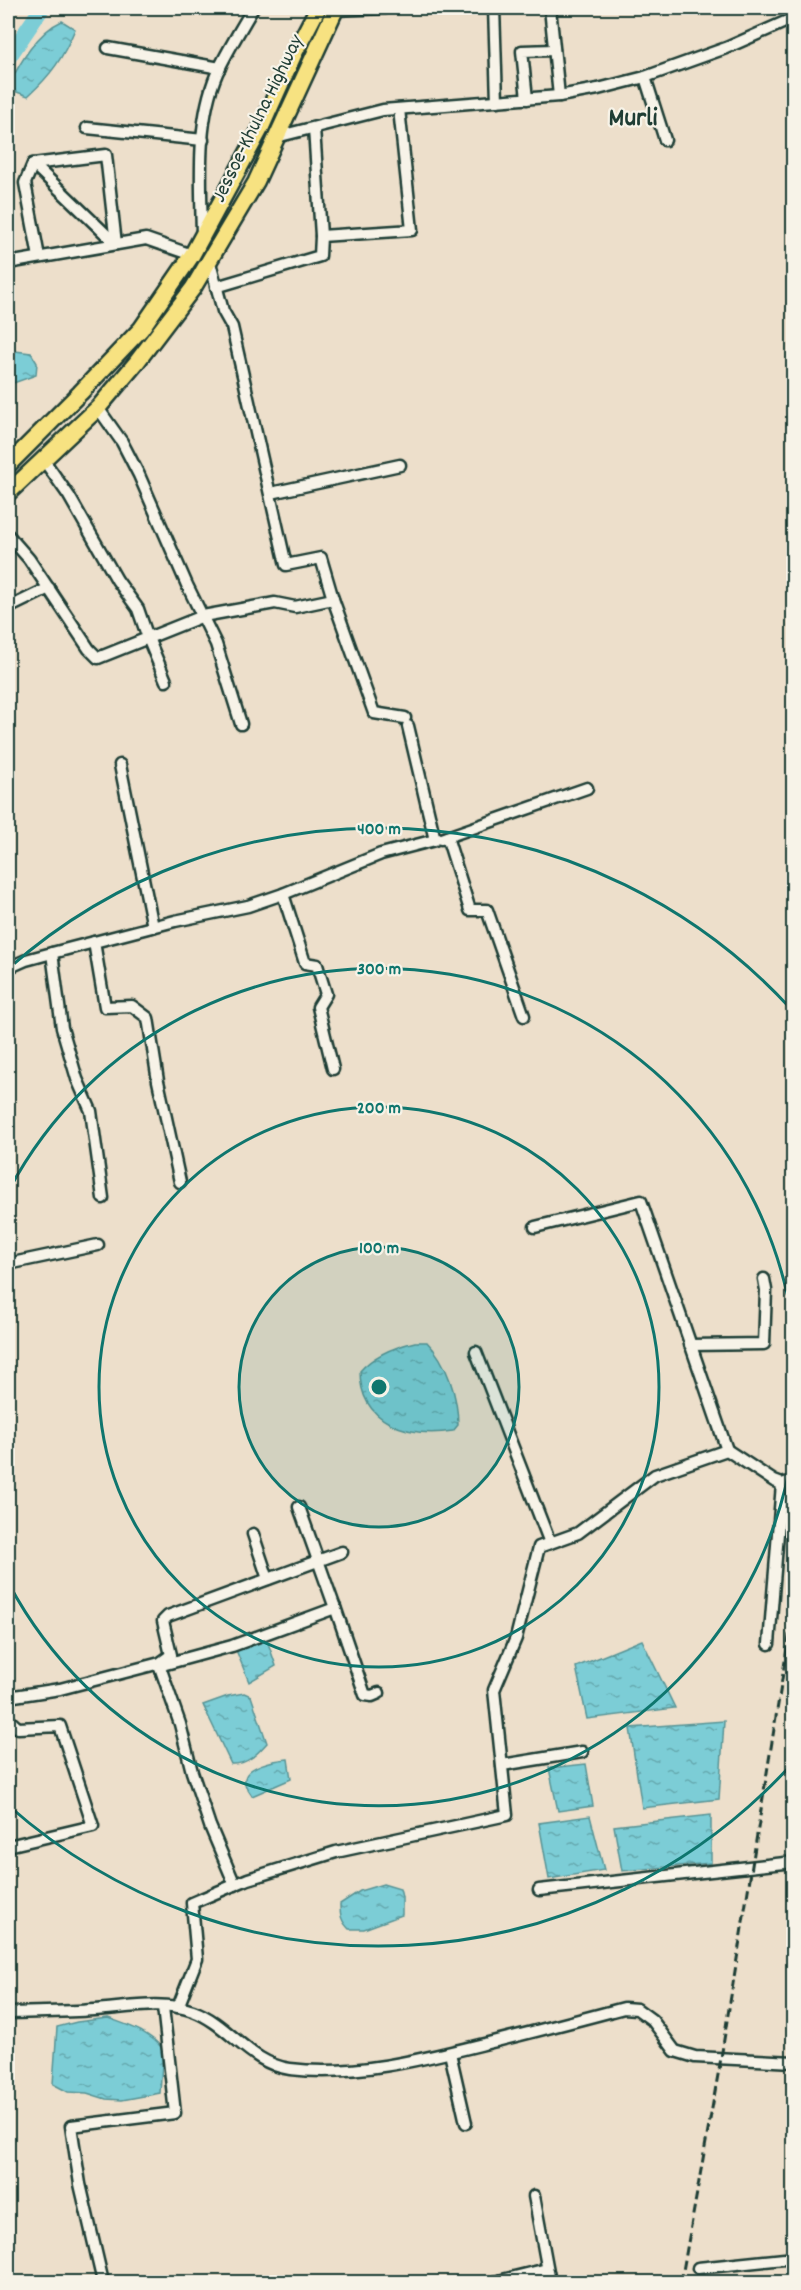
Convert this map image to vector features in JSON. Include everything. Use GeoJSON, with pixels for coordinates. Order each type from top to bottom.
{"type":"FeatureCollection","features":[{"type":"Feature","properties":{"kind":"highway","name":"Jessoe-Khulna Highway"},"geometry":{"type":"LineString","coordinates":[[8,465],[141,329],[192,255],[261,128],[294,54],[318,8]]}},
{"type":"Feature","properties":{"kind":"highway","name":"Jessoe-Khulna Highway"},"geometry":{"type":"LineString","coordinates":[[8,493],[98,408],[136,363],[193,288],[208,259],[256,182],[336,9]]}},
{"type":"Feature","properties":{"kind":"street"},"geometry":{"type":"LineString","coordinates":[[202,238],[204,123],[217,74],[253,8]]}},
{"type":"Feature","properties":{"kind":"street"},"geometry":{"type":"LineString","coordinates":[[336,9],[386,8]]}},
{"type":"Feature","properties":{"kind":"street"},"geometry":{"type":"LineString","coordinates":[[494,8],[497,101]]}},
{"type":"Feature","properties":{"kind":"street"},"geometry":{"type":"LineString","coordinates":[[550,8],[560,96]]}},
{"type":"Feature","properties":{"kind":"street"},"geometry":{"type":"LineString","coordinates":[[276,137],[383,110],[560,96],[645,77],[726,48],[794,18]]}},
{"type":"Feature","properties":{"kind":"street"},"geometry":{"type":"LineString","coordinates":[[108,48],[220,68]]}},
{"type":"Feature","properties":{"kind":"street"},"geometry":{"type":"LineString","coordinates":[[527,99],[522,51],[554,50]]}},
{"type":"Feature","properties":{"kind":"street"},"geometry":{"type":"LineString","coordinates":[[645,77],[665,140]]}},
{"type":"Feature","properties":{"kind":"street"},"geometry":{"type":"LineString","coordinates":[[321,236],[412,230],[399,109]]}},
{"type":"Feature","properties":{"kind":"street"},"geometry":{"type":"LineString","coordinates":[[87,128],[203,140]]}},
{"type":"Feature","properties":{"kind":"street"},"geometry":{"type":"LineString","coordinates":[[216,287],[320,256],[321,236],[314,128]]}},
{"type":"Feature","properties":{"kind":"street"},"geometry":{"type":"LineString","coordinates":[[33,164],[106,155],[116,244]]}},
{"type":"Feature","properties":{"kind":"street"},"geometry":{"type":"LineString","coordinates":[[33,164],[116,244]]}},
{"type":"Feature","properties":{"kind":"street"},"geometry":{"type":"LineString","coordinates":[[33,164],[25,183],[39,257]]}},
{"type":"Feature","properties":{"kind":"street"},"geometry":{"type":"LineString","coordinates":[[8,263],[146,239],[192,255]]}},
{"type":"Feature","properties":{"kind":"street"},"geometry":{"type":"LineString","coordinates":[[208,259],[223,311],[232,327],[286,566],[321,558],[333,599],[374,713],[406,722],[435,840]]}},
{"type":"Feature","properties":{"kind":"street"},"geometry":{"type":"LineString","coordinates":[[98,408],[123,441],[216,644],[242,724]]}},
{"type":"Feature","properties":{"kind":"street"},"geometry":{"type":"LineString","coordinates":[[43,459],[69,496],[117,580],[138,609],[166,681]]}},
{"type":"Feature","properties":{"kind":"street"},"geometry":{"type":"LineString","coordinates":[[271,493],[400,465]]}},
{"type":"Feature","properties":{"kind":"street"},"geometry":{"type":"LineString","coordinates":[[8,535],[29,559],[83,642],[98,658],[203,616],[275,603],[295,607],[333,599]]}},
{"type":"Feature","properties":{"kind":"street"},"geometry":{"type":"LineString","coordinates":[[8,608],[49,588]]}},
{"type":"Feature","properties":{"kind":"street"},"geometry":{"type":"LineString","coordinates":[[120,765],[153,927]]}},
{"type":"Feature","properties":{"kind":"street"},"geometry":{"type":"LineString","coordinates":[[8,968],[26,960],[94,942],[248,906],[381,854],[447,837],[587,788]]}},
{"type":"Feature","properties":{"kind":"street"},"geometry":{"type":"LineString","coordinates":[[447,837],[470,910],[487,910],[524,1016]]}},
{"type":"Feature","properties":{"kind":"street"},"geometry":{"type":"LineString","coordinates":[[283,894],[305,963],[317,965],[326,994],[318,1007],[333,1069]]}},
{"type":"Feature","properties":{"kind":"street"},"geometry":{"type":"LineString","coordinates":[[94,942],[105,1007],[132,1006],[148,1018],[158,1081],[180,1182]]}},
{"type":"Feature","properties":{"kind":"street"},"geometry":{"type":"LineString","coordinates":[[52,953],[62,1028],[77,1079],[90,1111],[103,1198]]}},
{"type":"Feature","properties":{"kind":"street"},"geometry":{"type":"LineString","coordinates":[[535,1227],[640,1201],[727,1450],[774,1481],[782,1484],[794,1480]]}},
{"type":"Feature","properties":{"kind":"street"},"geometry":{"type":"LineString","coordinates":[[8,1264],[98,1245]]}},
{"type":"Feature","properties":{"kind":"street"},"geometry":{"type":"LineString","coordinates":[[690,1345],[764,1344],[766,1290],[764,1279]]}},
{"type":"Feature","properties":{"kind":"street"},"geometry":{"type":"LineString","coordinates":[[476,1352],[550,1543]]}},
{"type":"Feature","properties":{"kind":"street"},"geometry":{"type":"LineString","coordinates":[[178,2007],[197,1959],[192,1904],[235,1885],[336,1852],[507,1815],[494,1690],[516,1638],[539,1547],[578,1533],[655,1474],[727,1450]]}},
{"type":"Feature","properties":{"kind":"street"},"geometry":{"type":"LineString","coordinates":[[769,1644],[782,1484]]}},
{"type":"Feature","properties":{"kind":"street"},"geometry":{"type":"LineString","coordinates":[[299,1507],[365,1695],[372,1696],[379,1693]]}},
{"type":"Feature","properties":{"kind":"street"},"geometry":{"type":"LineString","coordinates":[[253,1534],[268,1579]]}},
{"type":"Feature","properties":{"kind":"street"},"geometry":{"type":"LineString","coordinates":[[8,1697],[60,1689],[160,1664],[171,1655],[163,1621],[168,1616],[342,1552]]}},
{"type":"Feature","properties":{"kind":"street"},"geometry":{"type":"LineString","coordinates":[[235,1885],[210,1826],[161,1666],[232,1646],[333,1610],[335,1607]]}},
{"type":"Feature","properties":{"kind":"street"},"geometry":{"type":"LineString","coordinates":[[8,1719],[18,1728],[60,1726],[93,1826],[8,1846]]}},
{"type":"Feature","properties":{"kind":"street"},"geometry":{"type":"LineString","coordinates":[[502,1765],[582,1752]]}},
{"type":"Feature","properties":{"kind":"street"},"geometry":{"type":"LineString","coordinates":[[539,1890],[794,1862]]}},
{"type":"Feature","properties":{"kind":"street"},"geometry":{"type":"LineString","coordinates":[[103,2283],[70,2126],[175,2113],[163,2007]]}},
{"type":"Feature","properties":{"kind":"street"},"geometry":{"type":"LineString","coordinates":[[8,2013],[178,2007],[207,2018],[270,2064],[288,2069],[319,2071],[394,2064],[450,2053],[624,2008],[637,2010],[652,2020],[675,2051],[695,2057],[794,2062]]}},
{"type":"Feature","properties":{"kind":"street"},"geometry":{"type":"LineString","coordinates":[[450,2053],[466,2123]]}},
{"type":"Feature","properties":{"kind":"street"},"geometry":{"type":"LineString","coordinates":[[534,2196],[550,2283]]}},
{"type":"Feature","properties":{"kind":"street"},"geometry":{"type":"LineString","coordinates":[[698,2268],[794,2258]]}},
{"type":"Feature","properties":{"kind":"street"},"geometry":{"type":"LineString","coordinates":[[494,2283],[547,2269]]}},
{"type":"Feature","properties":{"kind":"water"},"geometry":{"type":"Polygon","coordinates":[[[62,21],[75,29],[56,65],[28,96],[14,91],[8,86],[24,58],[37,40],[62,21]]]}},
{"type":"Feature","properties":{"kind":"water"},"geometry":{"type":"Polygon","coordinates":[[[15,351],[31,353],[37,363],[36,375],[8,385],[8,355],[15,351]]]}},
{"type":"Feature","properties":{"kind":"water"},"geometry":{"type":"Polygon","coordinates":[[[415,1342],[427,1342],[446,1370],[456,1403],[458,1425],[453,1431],[436,1433],[404,1429],[390,1424],[368,1404],[362,1389],[360,1371],[385,1352],[415,1342]]]}},
{"type":"Feature","properties":{"kind":"water"},"geometry":{"type":"Polygon","coordinates":[[[267,1640],[276,1666],[249,1682],[236,1650],[267,1640]]]}},
{"type":"Feature","properties":{"kind":"water"},"geometry":{"type":"Polygon","coordinates":[[[642,1640],[675,1708],[587,1719],[576,1667],[642,1640]]]}},
{"type":"Feature","properties":{"kind":"water"},"geometry":{"type":"Polygon","coordinates":[[[244,1693],[251,1696],[267,1743],[247,1761],[231,1764],[203,1705],[244,1693]]]}},
{"type":"Feature","properties":{"kind":"water"},"geometry":{"type":"Polygon","coordinates":[[[724,1721],[719,1799],[642,1808],[630,1728],[724,1721]]]}},
{"type":"Feature","properties":{"kind":"water"},"geometry":{"type":"Polygon","coordinates":[[[288,1759],[291,1779],[252,1796],[245,1783],[249,1772],[261,1765],[288,1759]]]}},
{"type":"Feature","properties":{"kind":"water"},"geometry":{"type":"Polygon","coordinates":[[[586,1764],[593,1806],[558,1811],[549,1768],[586,1764]]]}},
{"type":"Feature","properties":{"kind":"water"},"geometry":{"type":"Polygon","coordinates":[[[711,1815],[711,1863],[622,1871],[614,1826],[711,1815]]]}},
{"type":"Feature","properties":{"kind":"water"},"geometry":{"type":"Polygon","coordinates":[[[590,1816],[604,1870],[549,1879],[539,1823],[590,1816]]]}},
{"type":"Feature","properties":{"kind":"water"},"geometry":{"type":"Polygon","coordinates":[[[383,1884],[400,1889],[402,1915],[364,1929],[349,1929],[342,1918],[340,1904],[360,1891],[383,1884]]]}},
{"type":"Feature","properties":{"kind":"water"},"geometry":{"type":"Polygon","coordinates":[[[108,2018],[145,2033],[163,2049],[160,2093],[122,2100],[106,2099],[87,2093],[68,2092],[53,2084],[57,2027],[108,2018]]]}},
{"type":"Feature","properties":{"kind":"waterway"},"geometry":{"type":"LineString","coordinates":[[8,58],[42,8]]}},
{"type":"Feature","properties":{"kind":"railway"},"geometry":{"type":"LineString","coordinates":[[681,2282],[721,2058],[794,1605]]}},
{"type":"Feature","properties":{"kind":"district","name":"Murli"},"geometry":{"type":"Point","coordinates":[633,119]}}]}
